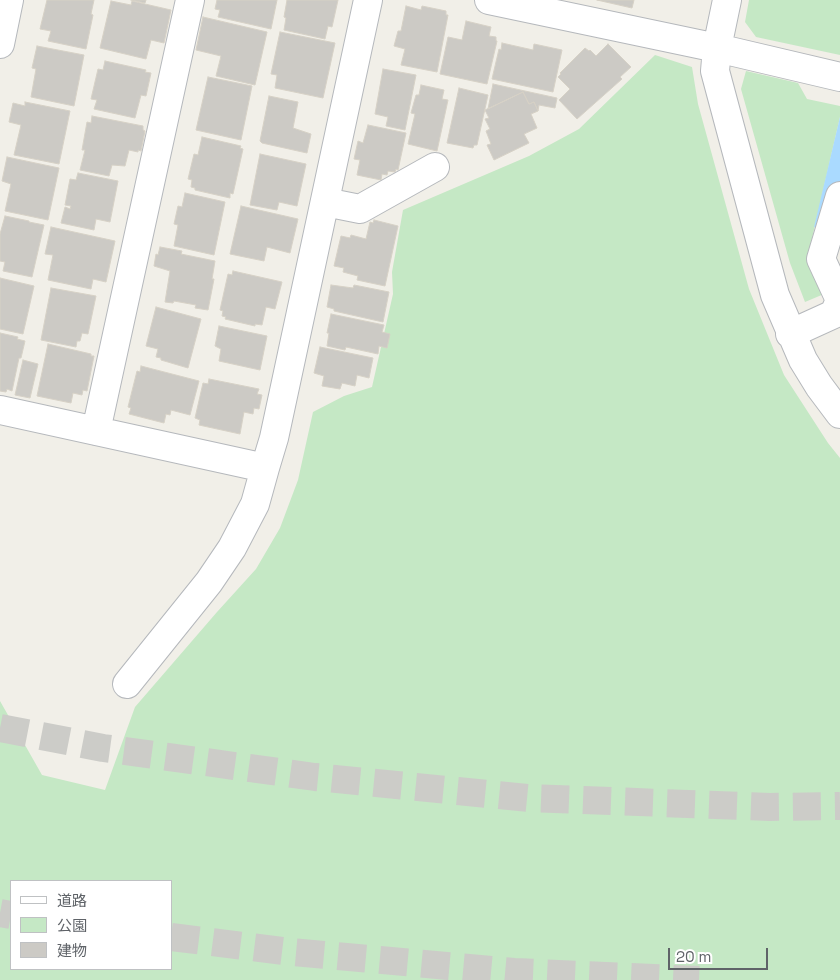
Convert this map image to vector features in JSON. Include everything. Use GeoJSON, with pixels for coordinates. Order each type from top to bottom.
{"type":"FeatureCollection","features":[{"type":"Feature","properties":{"kind":"street"},"geometry":{"type":"LineString","coordinates":[[0,44],[9,0]]}},
{"type":"Feature","properties":{"kind":"street"},"geometry":{"type":"LineString","coordinates":[[96,431],[190,0]]}},
{"type":"Feature","properties":{"kind":"street"},"geometry":{"type":"LineString","coordinates":[[127,684],[209,582],[232,548],[255,504],[274,438],[368,0]]}},
{"type":"Feature","properties":{"kind":"street"},"geometry":{"type":"LineString","coordinates":[[489,0],[546,6],[840,77]]}},
{"type":"Feature","properties":{"kind":"street"},"geometry":{"type":"LineString","coordinates":[[727,0],[717,48],[715,71],[775,295],[790,334],[807,367],[840,414]]}},
{"type":"Feature","properties":{"kind":"street"},"geometry":{"type":"LineString","coordinates":[[325,202],[360,209],[436,167]]}},
{"type":"Feature","properties":{"kind":"street"},"geometry":{"type":"LineString","coordinates":[[790,334],[834,314],[840,300],[821,259],[840,196]]}},
{"type":"Feature","properties":{"kind":"street"},"geometry":{"type":"LineString","coordinates":[[0,410],[265,468]]}},
{"type":"Feature","properties":{"kind":"green space"},"geometry":{"type":"Polygon","coordinates":[[[749,0],[840,0],[840,55],[756,37],[745,22],[749,0]]]}},
{"type":"Feature","properties":{"kind":"green space"},"geometry":{"type":"Polygon","coordinates":[[[655,55],[692,67],[698,104],[749,289],[784,375],[828,443],[840,458],[840,980],[0,980],[0,701],[42,775],[105,790],[135,707],[256,569],[280,528],[298,480],[313,412],[344,396],[372,387],[393,294],[392,272],[403,210],[529,156],[579,129],[655,55]]]}},
{"type":"Feature","properties":{"kind":"green space"},"geometry":{"type":"Polygon","coordinates":[[[746,71],[798,83],[807,99],[840,106],[840,117],[808,256],[824,294],[805,302],[790,263],[741,89],[746,71]]]}},
{"type":"Feature","properties":{"kind":"water"},"geometry":{"type":"Polygon","coordinates":[[[840,117],[840,184],[821,229],[814,227],[840,117]]]}},
{"type":"Feature","properties":{"kind":"building"},"geometry":{"type":"Polygon","coordinates":[[[47,0],[94,0],[86,49],[48,41],[51,31],[40,29],[47,0]]]}},
{"type":"Feature","properties":{"kind":"building"},"geometry":{"type":"Polygon","coordinates":[[[131,0],[146,0],[145,3],[131,0]]]}},
{"type":"Feature","properties":{"kind":"building"},"geometry":{"type":"Polygon","coordinates":[[[217,0],[277,0],[271,29],[218,17],[220,10],[215,9],[217,0]]]}},
{"type":"Feature","properties":{"kind":"building"},"geometry":{"type":"Polygon","coordinates":[[[287,0],[338,0],[332,27],[328,26],[325,39],[284,30],[287,0]]]}},
{"type":"Feature","properties":{"kind":"building"},"geometry":{"type":"Polygon","coordinates":[[[597,0],[634,0],[632,8],[597,0]]]}},
{"type":"Feature","properties":{"kind":"building"},"geometry":{"type":"Polygon","coordinates":[[[111,1],[131,5],[132,1],[171,10],[164,43],[151,40],[146,59],[100,48],[111,1]]]}},
{"type":"Feature","properties":{"kind":"building"},"geometry":{"type":"Polygon","coordinates":[[[406,6],[421,10],[422,6],[446,11],[446,15],[448,15],[437,72],[401,65],[405,49],[394,46],[398,31],[401,31],[406,6]]]}},
{"type":"Feature","properties":{"kind":"building"},"geometry":{"type":"Polygon","coordinates":[[[203,17],[267,32],[255,85],[216,76],[221,56],[196,50],[203,17]]]}},
{"type":"Feature","properties":{"kind":"building"},"geometry":{"type":"Polygon","coordinates":[[[466,21],[491,27],[489,36],[496,37],[497,41],[487,84],[440,74],[448,37],[462,40],[466,21]]]}},
{"type":"Feature","properties":{"kind":"building"},"geometry":{"type":"Polygon","coordinates":[[[280,32],[335,43],[323,98],[275,88],[277,75],[271,74],[280,32]]]}},
{"type":"Feature","properties":{"kind":"building"},"geometry":{"type":"Polygon","coordinates":[[[502,43],[533,50],[534,44],[562,50],[553,92],[492,79],[502,43]]]}},
{"type":"Feature","properties":{"kind":"building"},"geometry":{"type":"Polygon","coordinates":[[[608,44],[631,67],[620,77],[622,79],[577,119],[559,100],[570,89],[558,77],[585,48],[596,56],[608,44]]]}},
{"type":"Feature","properties":{"kind":"building"},"geometry":{"type":"Polygon","coordinates":[[[37,46],[84,55],[74,106],[31,97],[36,69],[32,68],[37,46]]]}},
{"type":"Feature","properties":{"kind":"building"},"geometry":{"type":"Polygon","coordinates":[[[105,61],[146,70],[145,72],[151,73],[146,96],[141,95],[135,118],[94,109],[97,100],[91,99],[98,69],[103,70],[105,61]]]}},
{"type":"Feature","properties":{"kind":"building"},"geometry":{"type":"Polygon","coordinates":[[[383,69],[416,75],[405,130],[386,126],[388,117],[375,114],[383,69]]]}},
{"type":"Feature","properties":{"kind":"building"},"geometry":{"type":"Polygon","coordinates":[[[208,77],[252,86],[241,140],[196,130],[208,77]]]}},
{"type":"Feature","properties":{"kind":"building"},"geometry":{"type":"Polygon","coordinates":[[[493,84],[557,98],[555,108],[539,105],[538,111],[534,102],[529,104],[523,92],[488,109],[493,84]]]}},
{"type":"Feature","properties":{"kind":"building"},"geometry":{"type":"Polygon","coordinates":[[[421,85],[444,90],[442,99],[448,100],[437,151],[408,144],[415,114],[411,113],[421,85]]]}},
{"type":"Feature","properties":{"kind":"building"},"geometry":{"type":"Polygon","coordinates":[[[459,88],[488,95],[477,145],[474,145],[473,148],[447,143],[459,88]]]}},
{"type":"Feature","properties":{"kind":"building"},"geometry":{"type":"Polygon","coordinates":[[[523,92],[529,104],[534,102],[538,111],[531,114],[537,128],[524,134],[529,143],[494,160],[487,145],[491,144],[486,131],[490,129],[485,119],[489,118],[485,110],[523,92]]]}},
{"type":"Feature","properties":{"kind":"building"},"geometry":{"type":"Polygon","coordinates":[[[269,96],[298,102],[293,128],[311,134],[307,153],[260,141],[269,96]]]}},
{"type":"Feature","properties":{"kind":"building"},"geometry":{"type":"Polygon","coordinates":[[[25,102],[70,111],[59,164],[14,155],[21,125],[9,122],[13,103],[25,106],[25,102]]]}},
{"type":"Feature","properties":{"kind":"building"},"geometry":{"type":"Polygon","coordinates":[[[92,116],[143,126],[145,131],[141,151],[129,150],[125,166],[112,165],[109,176],[80,170],[85,150],[82,150],[87,122],[91,123],[92,116]]]}},
{"type":"Feature","properties":{"kind":"building"},"geometry":{"type":"Polygon","coordinates":[[[368,125],[406,133],[398,170],[396,169],[395,172],[388,171],[387,175],[382,174],[381,180],[357,175],[360,160],[354,159],[358,141],[363,143],[368,125]]]}},
{"type":"Feature","properties":{"kind":"building"},"geometry":{"type":"Polygon","coordinates":[[[202,137],[241,146],[240,148],[243,149],[233,194],[230,193],[230,198],[195,190],[195,188],[191,187],[192,180],[188,179],[194,154],[198,155],[202,137]]]}},
{"type":"Feature","properties":{"kind":"building"},"geometry":{"type":"Polygon","coordinates":[[[260,154],[306,164],[297,206],[279,202],[277,210],[250,205],[260,154]]]}},
{"type":"Feature","properties":{"kind":"building"},"geometry":{"type":"Polygon","coordinates":[[[7,157],[59,168],[48,220],[5,211],[11,184],[2,181],[7,157]]]}},
{"type":"Feature","properties":{"kind":"building"},"geometry":{"type":"Polygon","coordinates":[[[78,173],[118,181],[110,222],[96,219],[94,230],[61,223],[65,207],[70,209],[71,206],[65,205],[70,179],[76,180],[78,173]]]}},
{"type":"Feature","properties":{"kind":"building"},"geometry":{"type":"Polygon","coordinates":[[[185,193],[225,202],[214,255],[174,246],[178,225],[174,224],[178,206],[182,207],[185,193]]]}},
{"type":"Feature","properties":{"kind":"building"},"geometry":{"type":"Polygon","coordinates":[[[241,206],[298,219],[290,253],[267,247],[264,261],[230,254],[241,206]]]}},
{"type":"Feature","properties":{"kind":"building"},"geometry":{"type":"Polygon","coordinates":[[[5,216],[44,225],[32,277],[3,271],[5,262],[0,261],[0,234],[5,216]]]}},
{"type":"Feature","properties":{"kind":"building"},"geometry":{"type":"Polygon","coordinates":[[[374,220],[398,226],[385,286],[357,280],[358,276],[343,272],[344,268],[334,266],[341,236],[350,238],[351,235],[366,239],[370,222],[373,223],[374,220]]]}},
{"type":"Feature","properties":{"kind":"building"},"geometry":{"type":"Polygon","coordinates":[[[51,227],[115,241],[106,282],[93,279],[91,289],[48,280],[53,255],[45,254],[51,227]]]}},
{"type":"Feature","properties":{"kind":"building"},"geometry":{"type":"Polygon","coordinates":[[[160,247],[182,251],[181,254],[215,261],[212,279],[214,279],[208,310],[195,308],[196,305],[174,301],[173,303],[165,302],[170,271],[154,266],[156,254],[158,255],[160,247]]]}},
{"type":"Feature","properties":{"kind":"building"},"geometry":{"type":"Polygon","coordinates":[[[233,271],[282,282],[275,309],[266,307],[262,325],[255,324],[255,326],[225,319],[226,317],[222,316],[223,311],[220,310],[228,274],[232,275],[233,271]]]}},
{"type":"Feature","properties":{"kind":"building"},"geometry":{"type":"Polygon","coordinates":[[[0,278],[34,286],[23,334],[0,329],[0,278]]]}},
{"type":"Feature","properties":{"kind":"building"},"geometry":{"type":"Polygon","coordinates":[[[331,285],[353,288],[354,285],[389,292],[383,322],[334,311],[334,309],[327,307],[331,285]]]}},
{"type":"Feature","properties":{"kind":"building"},"geometry":{"type":"Polygon","coordinates":[[[51,288],[96,296],[88,334],[82,333],[76,347],[41,340],[51,288]]]}},
{"type":"Feature","properties":{"kind":"building"},"geometry":{"type":"Polygon","coordinates":[[[156,307],[201,319],[188,368],[161,360],[161,358],[156,357],[158,349],[146,346],[156,307]]]}},
{"type":"Feature","properties":{"kind":"building"},"geometry":{"type":"Polygon","coordinates":[[[331,314],[384,325],[382,332],[390,334],[387,348],[379,346],[378,354],[346,347],[345,350],[327,346],[329,333],[327,333],[331,314]]]}},
{"type":"Feature","properties":{"kind":"building"},"geometry":{"type":"Polygon","coordinates":[[[219,326],[267,336],[260,370],[219,361],[221,349],[215,346],[219,326]]]}},
{"type":"Feature","properties":{"kind":"building"},"geometry":{"type":"Polygon","coordinates":[[[0,333],[18,337],[17,339],[25,341],[21,358],[19,358],[12,391],[7,389],[6,392],[0,391],[0,333]]]}},
{"type":"Feature","properties":{"kind":"building"},"geometry":{"type":"Polygon","coordinates":[[[48,344],[94,356],[87,391],[83,390],[82,395],[73,393],[71,403],[37,396],[48,344]]]}},
{"type":"Feature","properties":{"kind":"building"},"geometry":{"type":"Polygon","coordinates":[[[320,347],[373,358],[369,378],[357,375],[355,386],[342,383],[340,389],[322,386],[324,376],[314,373],[320,347]]]}},
{"type":"Feature","properties":{"kind":"building"},"geometry":{"type":"Polygon","coordinates":[[[23,360],[38,364],[30,398],[15,395],[23,360]]]}},
{"type":"Feature","properties":{"kind":"building"},"geometry":{"type":"Polygon","coordinates":[[[141,366],[199,381],[190,415],[171,410],[170,415],[166,414],[164,423],[129,414],[131,408],[128,407],[137,371],[140,372],[141,366]]]}},
{"type":"Feature","properties":{"kind":"building"},"geometry":{"type":"Polygon","coordinates":[[[209,379],[259,389],[257,394],[262,395],[259,409],[254,408],[253,414],[244,412],[240,434],[199,425],[200,420],[195,418],[203,383],[208,384],[209,379]]]}},
{"type":"Feature","properties":{"kind":"tunnel"},"geometry":{"type":"LineString","coordinates":[[0,728],[103,748],[315,777],[529,798],[770,807],[840,806]]}},
{"type":"Feature","properties":{"kind":"tunnel"},"geometry":{"type":"LineString","coordinates":[[0,913],[10,915]]}},
{"type":"Feature","properties":{"kind":"tunnel"},"geometry":{"type":"LineString","coordinates":[[172,937],[292,952],[514,972],[699,980]]}}]}
